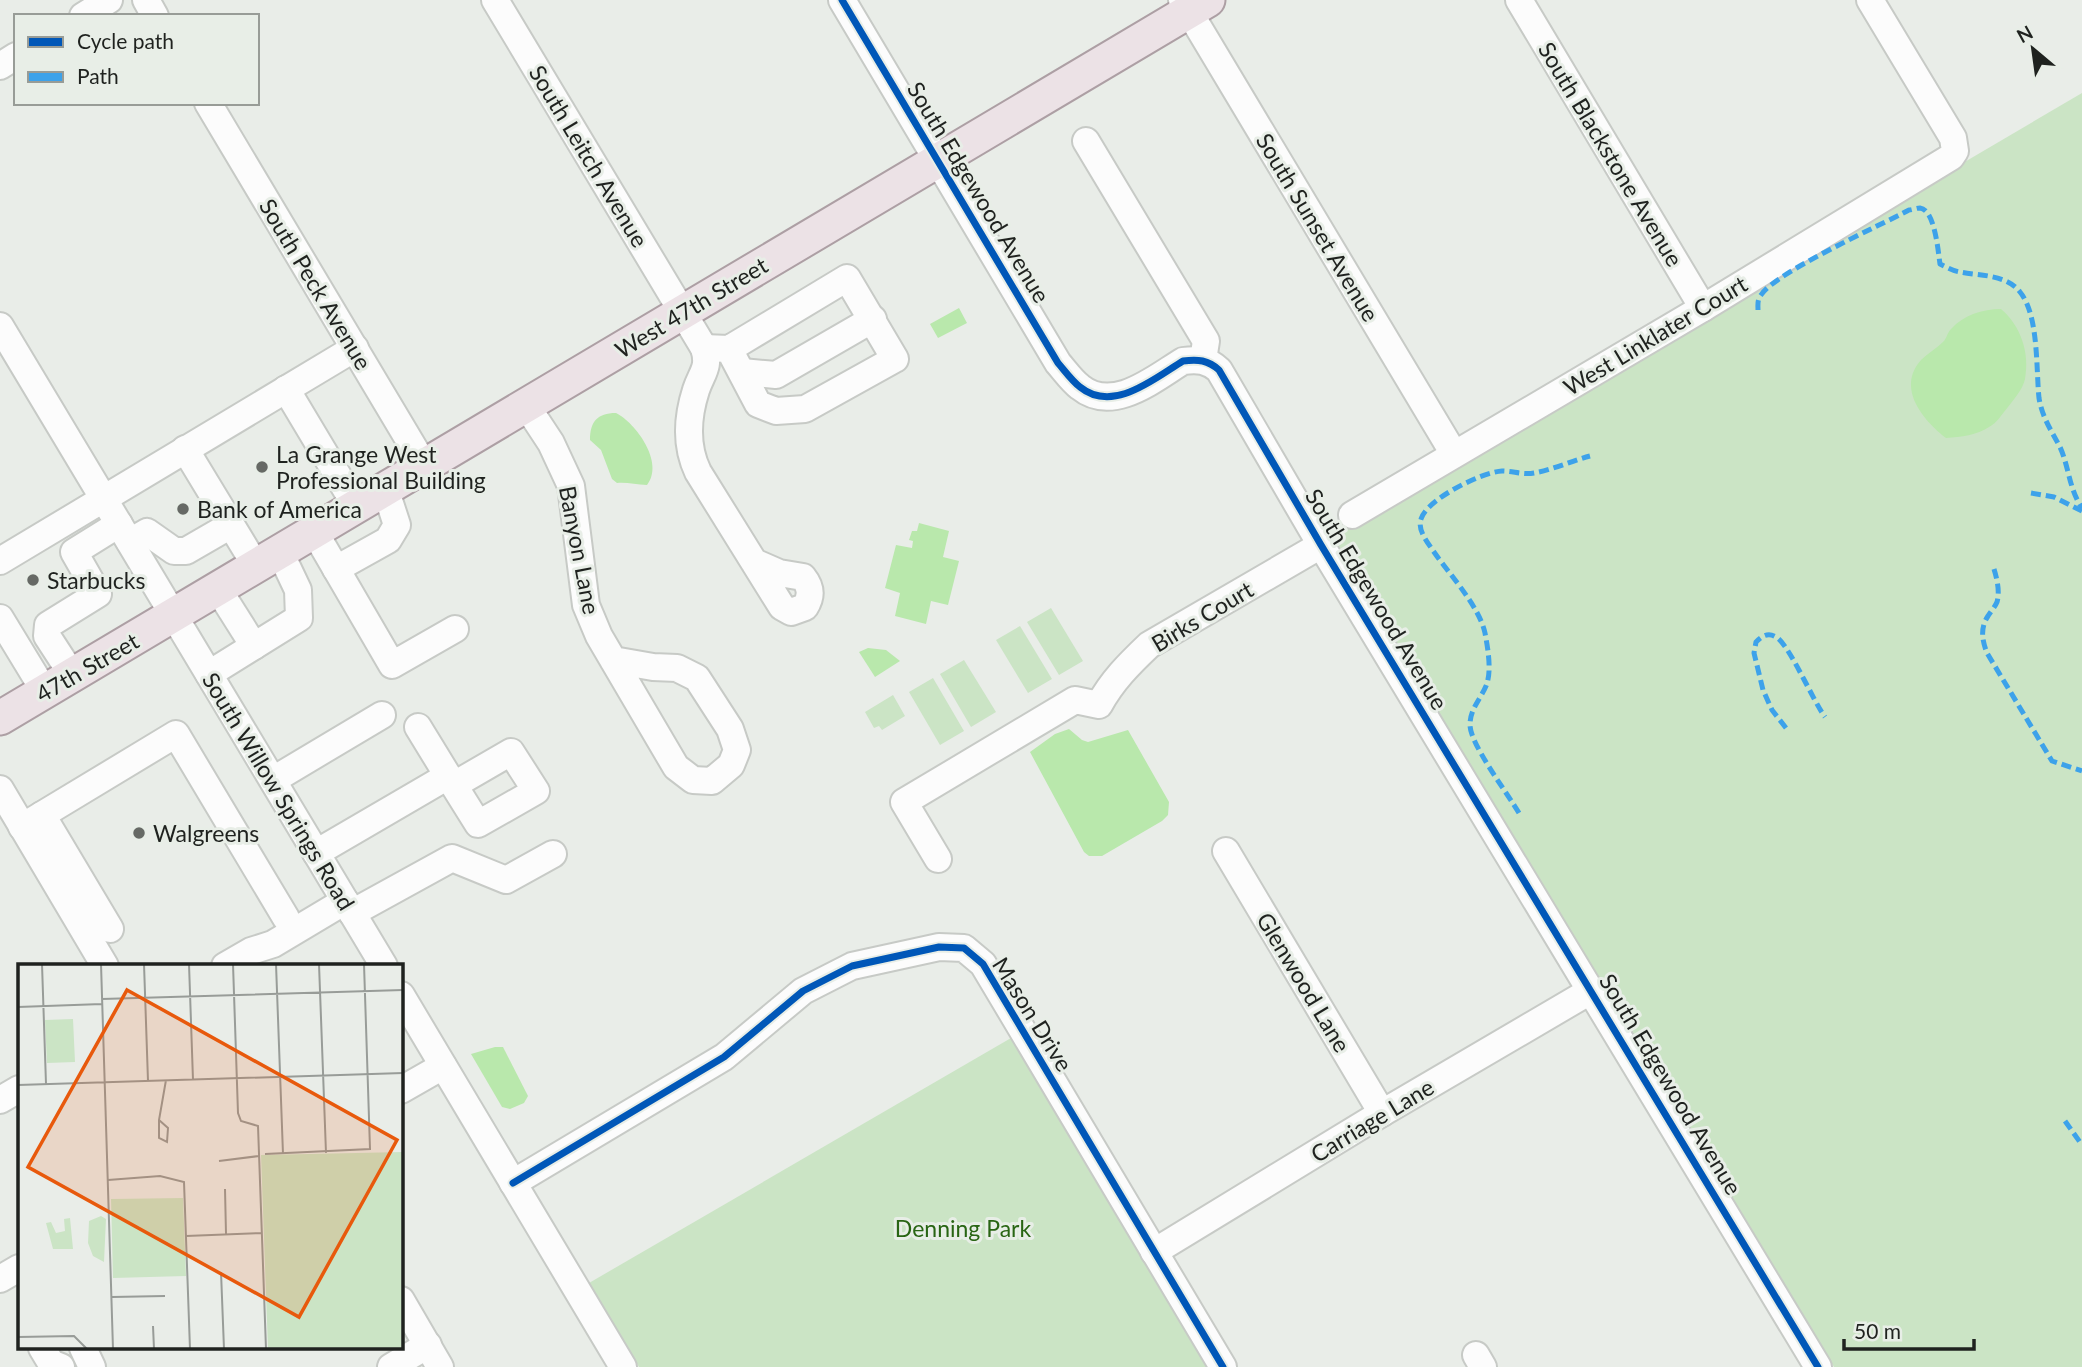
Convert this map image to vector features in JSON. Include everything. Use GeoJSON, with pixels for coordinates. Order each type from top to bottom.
{"type":"FeatureCollection","features":[{"type":"Feature","properties":{"kind":"main road","name":"West 47th Street"},"geometry":{"type":"LineString","coordinates":[[174,616],[938,160],[1193,4]]}},
{"type":"Feature","properties":{"kind":"main road","name":"47th Street"},"geometry":{"type":"LineString","coordinates":[[0,718],[174,616]]}},
{"type":"Feature","properties":{"kind":"street"},"geometry":{"type":"LineString","coordinates":[[86,14],[109,0]]}},
{"type":"Feature","properties":{"kind":"street","name":"South Leitch Avenue"},"geometry":{"type":"LineString","coordinates":[[495,0],[683,312],[742,372],[758,404],[776,411],[806,409],[895,359],[873,319]]}},
{"type":"Feature","properties":{"kind":"street","name":"South Edgewood Avenue"},"geometry":{"type":"LineString","coordinates":[[842,0],[1058,363],[1081,388],[1103,397],[1128,394],[1183,361],[1203,360],[1219,370],[1321,545],[1818,1367]]}},
{"type":"Feature","properties":{"kind":"street","name":"South Blackstone Avenue"},"geometry":{"type":"LineString","coordinates":[[1519,0],[1703,308]]}},
{"type":"Feature","properties":{"kind":"street","name":"West Linklater Court"},"geometry":{"type":"LineString","coordinates":[[1352,515],[1946,161],[1955,151],[1953,138],[1870,0]]}},
{"type":"Feature","properties":{"kind":"street","name":"South Sunset Avenue"},"geometry":{"type":"LineString","coordinates":[[1193,4],[1454,454]]}},
{"type":"Feature","properties":{"kind":"street","name":"South Peck Avenue"},"geometry":{"type":"LineString","coordinates":[[209,105],[425,465]]}},
{"type":"Feature","properties":{"kind":"street"},"geometry":{"type":"LineString","coordinates":[[1086,141],[1206,341],[1203,360]]}},
{"type":"Feature","properties":{"kind":"street"},"geometry":{"type":"LineString","coordinates":[[742,372],[776,375],[873,319],[847,278],[717,348],[707,358],[706,371],[695,391],[687,433],[692,459],[754,562]]}},
{"type":"Feature","properties":{"kind":"street","name":"South Willow Springs Road"},"geometry":{"type":"LineString","coordinates":[[0,326],[383,964]]}},
{"type":"Feature","properties":{"kind":"street"},"geometry":{"type":"LineString","coordinates":[[0,562],[355,348]]}},
{"type":"Feature","properties":{"kind":"street"},"geometry":{"type":"LineString","coordinates":[[286,389],[356,506]]}},
{"type":"Feature","properties":{"kind":"street","name":"Banyon Lane"},"geometry":{"type":"LineString","coordinates":[[526,405],[551,443],[571,486],[586,605],[613,660],[676,767],[693,780],[712,780],[731,765],[737,750],[730,729],[697,678],[677,668],[613,660]]}},
{"type":"Feature","properties":{"kind":"street"},"geometry":{"type":"LineString","coordinates":[[186,449],[231,525],[298,590],[299,618],[209,674]]}},
{"type":"Feature","properties":{"kind":"street"},"geometry":{"type":"LineString","coordinates":[[336,569],[388,540],[397,525],[386,488]]}},
{"type":"Feature","properties":{"kind":"street"},"geometry":{"type":"LineString","coordinates":[[59,684],[47,636],[48,625],[98,594],[74,552],[125,533],[147,532],[174,551],[186,551],[231,525]]}},
{"type":"Feature","properties":{"kind":"street"},"geometry":{"type":"LineString","coordinates":[[314,531],[392,666],[455,629]]}},
{"type":"Feature","properties":{"kind":"street","name":"Birks Court"},"geometry":{"type":"LineString","coordinates":[[938,859],[904,802],[1074,701],[1099,705],[1125,667],[1149,645],[1321,545]]}},
{"type":"Feature","properties":{"kind":"street"},"geometry":{"type":"LineString","coordinates":[[218,589],[254,646]]}},
{"type":"Feature","properties":{"kind":"street"},"geometry":{"type":"LineString","coordinates":[[0,618],[59,684]]}},
{"type":"Feature","properties":{"kind":"street"},"geometry":{"type":"LineString","coordinates":[[273,780],[382,715]]}},
{"type":"Feature","properties":{"kind":"street"},"geometry":{"type":"LineString","coordinates":[[316,853],[451,780],[418,727]]}},
{"type":"Feature","properties":{"kind":"street"},"geometry":{"type":"LineString","coordinates":[[32,821],[176,734],[286,918]]}},
{"type":"Feature","properties":{"kind":"street"},"geometry":{"type":"LineString","coordinates":[[0,789],[32,821],[110,929]]}},
{"type":"Feature","properties":{"kind":"street"},"geometry":{"type":"LineString","coordinates":[[32,821],[104,964]]}},
{"type":"Feature","properties":{"kind":"street","name":"Glenwood Lane"},"geometry":{"type":"LineString","coordinates":[[1226,851],[1382,1113]]}},
{"type":"Feature","properties":{"kind":"street"},"geometry":{"type":"LineString","coordinates":[[251,951],[265,931],[286,918],[345,901],[452,858],[506,880],[553,854]]}},
{"type":"Feature","properties":{"kind":"street"},"geometry":{"type":"LineString","coordinates":[[228,964],[251,951],[273,944],[345,901]]}},
{"type":"Feature","properties":{"kind":"street","name":"Mason Drive"},"geometry":{"type":"LineString","coordinates":[[513,1183],[724,1058],[803,991],[852,966],[939,947],[964,948],[983,964],[1223,1367]]}},
{"type":"Feature","properties":{"kind":"street","name":"Carriage Lane"},"geometry":{"type":"LineString","coordinates":[[1154,1252],[1382,1113],[1592,990]]}},
{"type":"Feature","properties":{"kind":"street"},"geometry":{"type":"LineString","coordinates":[[402,997],[623,1367]]}},
{"type":"Feature","properties":{"kind":"street"},"geometry":{"type":"LineString","coordinates":[[402,1089],[443,1066]]}},
{"type":"Feature","properties":{"kind":"street"},"geometry":{"type":"LineString","coordinates":[[0,1100],[18,1090]]}},
{"type":"Feature","properties":{"kind":"street"},"geometry":{"type":"LineString","coordinates":[[0,1279],[18,1269]]}},
{"type":"Feature","properties":{"kind":"street"},"geometry":{"type":"LineString","coordinates":[[391,1367],[434,1356],[402,1302]]}},
{"type":"Feature","properties":{"kind":"street"},"geometry":{"type":"LineString","coordinates":[[43,1350],[51,1363],[61,1367]]}},
{"type":"Feature","properties":{"kind":"green space"},"geometry":{"type":"Polygon","coordinates":[[[2082,93],[2082,1367],[1834,1367],[1331,534],[2082,93]]]}},
{"type":"Feature","properties":{"kind":"green space"},"geometry":{"type":"Polygon","coordinates":[[[1051,608],[1083,661],[1059,675],[1027,622],[1051,608]]]}},
{"type":"Feature","properties":{"kind":"green space"},"geometry":{"type":"Polygon","coordinates":[[[1020,626],[1052,679],[1028,693],[996,640],[1020,626]]]}},
{"type":"Feature","properties":{"kind":"green space"},"geometry":{"type":"Polygon","coordinates":[[[964,660],[996,712],[971,727],[940,674],[964,660]]]}},
{"type":"Feature","properties":{"kind":"green space"},"geometry":{"type":"Polygon","coordinates":[[[933,678],[964,731],[940,745],[909,692],[933,678]]]}},
{"type":"Feature","properties":{"kind":"green space"},"geometry":{"type":"Polygon","coordinates":[[[893,695],[905,716],[882,730],[879,726],[874,728],[865,712],[893,695]]]}},
{"type":"Feature","properties":{"kind":"green space","name":"Denning Park"},"geometry":{"type":"Polygon","coordinates":[[[1011,1038],[1209,1367],[639,1367],[589,1283],[1011,1038]]]}},
{"type":"Feature","properties":{"kind":"shaded area"},"geometry":{"type":"Polygon","coordinates":[[[959,308],[967,323],[938,338],[930,324],[959,308]]]}},
{"type":"Feature","properties":{"kind":"shaded area"},"geometry":{"type":"Polygon","coordinates":[[[2001,309],[2014,323],[2025,350],[2024,383],[1992,425],[1974,434],[1946,438],[1921,413],[1915,403],[1911,381],[1914,371],[1921,360],[1943,342],[1956,324],[1980,312],[2001,309]]]}},
{"type":"Feature","properties":{"kind":"shaded area"},"geometry":{"type":"Polygon","coordinates":[[[616,413],[632,425],[646,444],[653,466],[647,485],[617,483],[612,479],[601,450],[590,440],[591,428],[596,420],[616,413]]]}},
{"type":"Feature","properties":{"kind":"shaded area"},"geometry":{"type":"Polygon","coordinates":[[[919,523],[949,531],[943,557],[959,561],[948,605],[931,601],[926,624],[895,616],[900,593],[885,588],[896,545],[912,548],[913,541],[909,540],[912,531],[917,531],[919,523]]]}},
{"type":"Feature","properties":{"kind":"shaded area"},"geometry":{"type":"Polygon","coordinates":[[[868,648],[886,650],[900,661],[875,677],[859,652],[868,648]]]}},
{"type":"Feature","properties":{"kind":"shaded area"},"geometry":{"type":"Polygon","coordinates":[[[1069,729],[1088,742],[1128,730],[1169,802],[1168,815],[1162,821],[1102,856],[1089,856],[1084,852],[1030,752],[1055,734],[1069,729]]]}},
{"type":"Feature","properties":{"kind":"shaded area"},"geometry":{"type":"Polygon","coordinates":[[[503,1047],[528,1096],[524,1103],[510,1109],[502,1107],[471,1054],[503,1047]]]}},
{"type":"Feature","properties":{"kind":"marked path"},"geometry":{"type":"LineString","coordinates":[[1758,310],[1761,295],[1786,274],[1909,210],[1925,210],[1935,232],[1940,264],[1957,271],[2008,282],[2020,292],[2026,302],[2034,328],[2040,405],[2060,447],[2074,493],[2082,508]]}},
{"type":"Feature","properties":{"kind":"marked path"},"geometry":{"type":"LineString","coordinates":[[1519,813],[1476,744],[1470,725],[1489,674],[1482,623],[1426,541],[1420,523],[1425,511],[1433,503],[1482,476],[1502,471],[1534,473],[1590,456]]}},
{"type":"Feature","properties":{"kind":"marked path"},"geometry":{"type":"LineString","coordinates":[[2031,493],[2054,497],[2082,511]]}},
{"type":"Feature","properties":{"kind":"marked path"},"geometry":{"type":"LineString","coordinates":[[1994,569],[1998,594],[1997,602],[1985,621],[1983,630],[1987,653],[2052,761],[2082,771]]}},
{"type":"Feature","properties":{"kind":"marked path"},"geometry":{"type":"LineString","coordinates":[[1786,728],[1772,710],[1763,690],[1754,653],[1756,642],[1765,635],[1776,637],[1781,642],[1825,717]]}},
{"type":"Feature","properties":{"kind":"marked path"},"geometry":{"type":"LineString","coordinates":[[2065,1121],[2082,1145]]}},
{"type":"Feature","properties":{"kind":"cycle path"},"geometry":{"type":"LineString","coordinates":[[842,0],[1058,363],[1074,382],[1093,394],[1106,397],[1120,395],[1147,384],[1183,361],[1203,361],[1219,370],[1321,545],[1818,1367]]}},
{"type":"Feature","properties":{"kind":"cycle path"},"geometry":{"type":"LineString","coordinates":[[513,1183],[724,1057],[803,991],[852,966],[939,947],[964,948],[983,964],[1223,1367]]}},
{"type":"Feature","properties":{"kind":"place","name":"La Grange West Professional Building"},"geometry":{"type":"Point","coordinates":[262,467]}},
{"type":"Feature","properties":{"kind":"place","name":"Bank of America"},"geometry":{"type":"Point","coordinates":[183,509]}},
{"type":"Feature","properties":{"kind":"place","name":"Starbucks"},"geometry":{"type":"Point","coordinates":[33,580]}},
{"type":"Feature","properties":{"kind":"place","name":"Walgreens"},"geometry":{"type":"Point","coordinates":[139,833]}}]}
